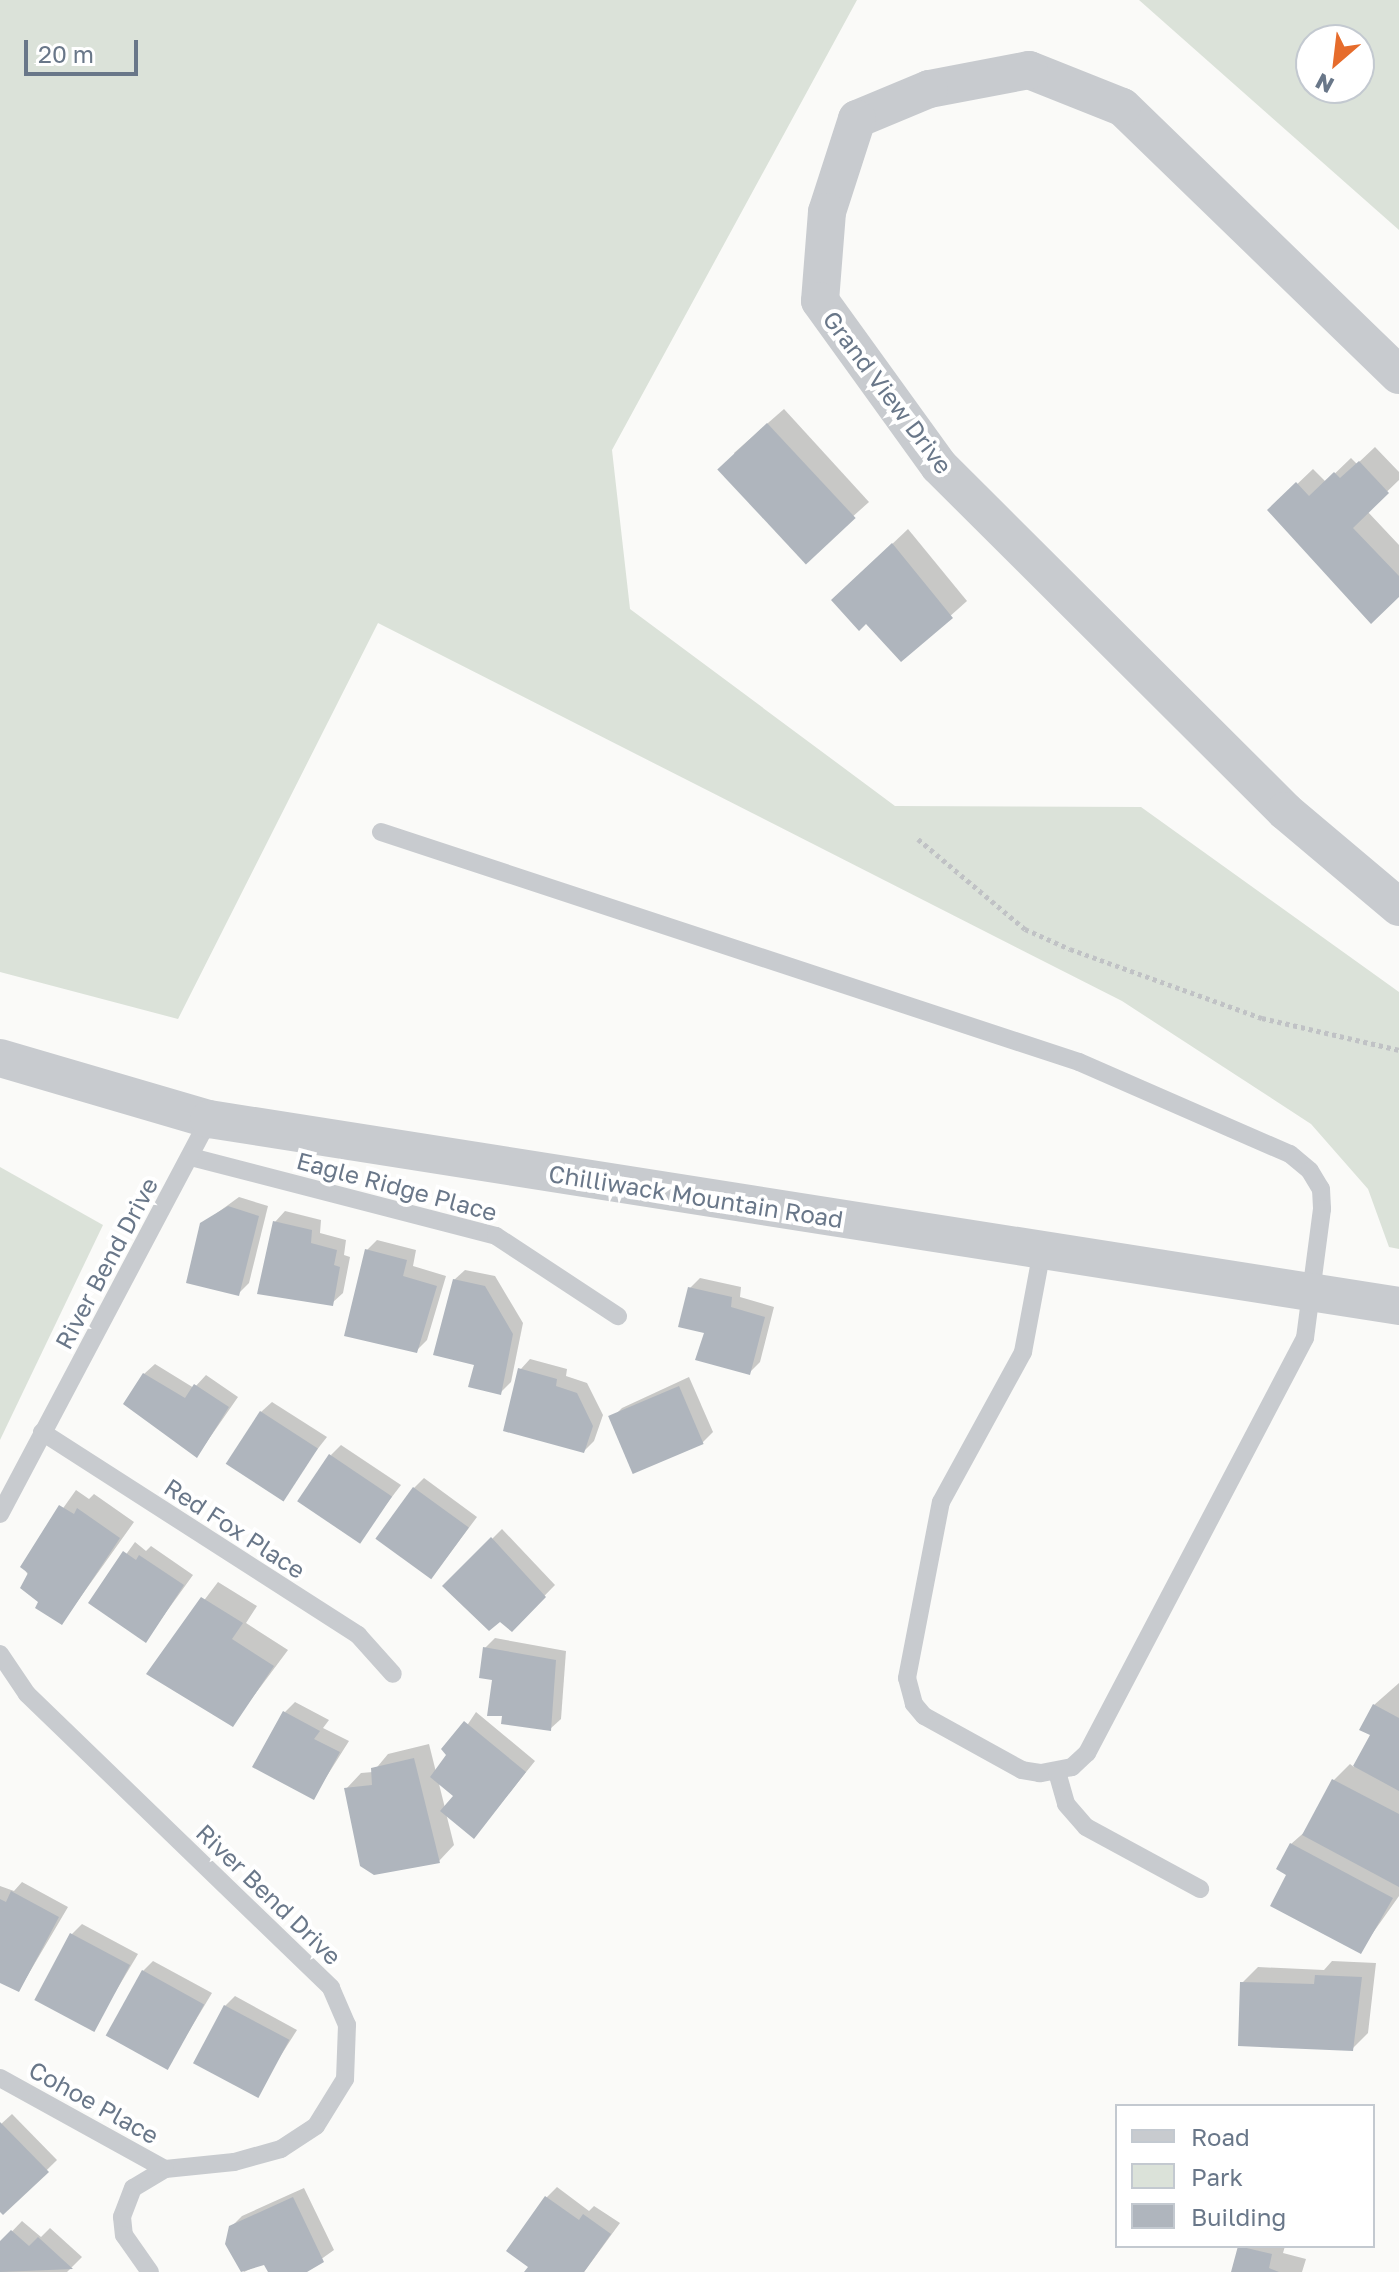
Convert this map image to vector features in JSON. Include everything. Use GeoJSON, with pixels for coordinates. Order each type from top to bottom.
{"type":"FeatureCollection","features":[{"type":"Feature","properties":{"kind":"street","name":"Grand View Drive"},"geometry":{"type":"LineString","coordinates":[[1399,375],[1122,107],[1029,70],[929,89],[857,119],[827,212],[820,301],[939,466],[1285,811],[1399,907]]}},
{"type":"Feature","properties":{"kind":"street","name":"Chilliwack Mountain Road"},"geometry":{"type":"LineString","coordinates":[[0,1058],[209,1119],[1399,1306]]}},
{"type":"Feature","properties":{"kind":"lane"},"geometry":{"type":"LineString","coordinates":[[381,832],[1079,1062],[1290,1154],[1321,1189],[1305,1338],[1094,1739],[1080,1761],[1057,1772],[1022,1770],[924,1716],[914,1704],[907,1678],[941,1502],[1023,1352],[1042,1250]]}},
{"type":"Feature","properties":{"kind":"lane","name":"River Bend Drive"},"geometry":{"type":"LineString","coordinates":[[0,1514],[209,1119]]}},
{"type":"Feature","properties":{"kind":"lane","name":"Eagle Ridge Place"},"geometry":{"type":"LineString","coordinates":[[191,1157],[496,1236],[618,1316]]}},
{"type":"Feature","properties":{"kind":"lane","name":"Red Fox Place"},"geometry":{"type":"LineString","coordinates":[[42,1432],[358,1635],[393,1674]]}},
{"type":"Feature","properties":{"kind":"lane","name":"River Bend Drive"},"geometry":{"type":"LineString","coordinates":[[0,1654],[27,1694],[331,1988],[347,2025],[345,2079],[316,2126],[281,2149],[246,2159],[165,2169],[133,2188],[122,2217],[131,2251],[150,2272]]}},
{"type":"Feature","properties":{"kind":"lane"},"geometry":{"type":"LineString","coordinates":[[1057,1772],[1066,1804],[1086,1827],[1200,1889]]}},
{"type":"Feature","properties":{"kind":"lane","name":"Cohoe Place"},"geometry":{"type":"LineString","coordinates":[[0,2078],[165,2169]]}},
{"type":"Feature","properties":{"kind":"path"},"geometry":{"type":"LineString","coordinates":[[918,839],[1025,929],[1070,949],[1262,1018],[1399,1050]]}},
{"type":"Feature","properties":{"kind":"green space"},"geometry":{"type":"Polygon","coordinates":[[[0,0],[857,0],[612,450],[630,609],[895,806],[1141,807],[1399,992],[1399,1249],[1389,1247],[1368,1189],[1311,1124],[1122,1001],[378,623],[178,1019],[0,972],[0,0]]]}},
{"type":"Feature","properties":{"kind":"green space"},"geometry":{"type":"Polygon","coordinates":[[[1139,0],[1399,0],[1399,230],[1139,0]]]}},
{"type":"Feature","properties":{"kind":"green space"},"geometry":{"type":"Polygon","coordinates":[[[0,1167],[103,1225],[0,1440],[0,1167]]]}},
{"type":"Feature","properties":{"kind":"building"},"geometry":{"type":"Polygon","coordinates":[[[767,423],[856,518],[806,564],[717,469],[767,423]]]}},
{"type":"Feature","properties":{"kind":"building"},"geometry":{"type":"Polygon","coordinates":[[[1359,461],[1389,493],[1353,528],[1399,576],[1399,597],[1371,624],[1267,510],[1296,482],[1309,496],[1334,472],[1340,478],[1359,461]]]}},
{"type":"Feature","properties":{"kind":"building"},"geometry":{"type":"Polygon","coordinates":[[[892,543],[953,618],[901,662],[866,624],[859,631],[831,600],[892,543]]]}},
{"type":"Feature","properties":{"kind":"building"},"geometry":{"type":"Polygon","coordinates":[[[228,1206],[259,1216],[239,1296],[186,1283],[200,1223],[228,1206]]]}},
{"type":"Feature","properties":{"kind":"building"},"geometry":{"type":"Polygon","coordinates":[[[273,1221],[312,1230],[311,1243],[337,1250],[334,1265],[340,1267],[333,1306],[257,1294],[273,1221]]]}},
{"type":"Feature","properties":{"kind":"building"},"geometry":{"type":"Polygon","coordinates":[[[365,1249],[407,1260],[403,1276],[437,1286],[417,1353],[344,1336],[365,1249]]]}},
{"type":"Feature","properties":{"kind":"building"},"geometry":{"type":"Polygon","coordinates":[[[453,1279],[485,1286],[513,1334],[501,1395],[468,1387],[474,1365],[433,1355],[453,1279]]]}},
{"type":"Feature","properties":{"kind":"building"},"geometry":{"type":"Polygon","coordinates":[[[688,1287],[732,1297],[731,1307],[765,1317],[750,1375],[695,1360],[704,1333],[678,1327],[688,1287]]]}},
{"type":"Feature","properties":{"kind":"building"},"geometry":{"type":"Polygon","coordinates":[[[518,1368],[557,1379],[556,1386],[577,1393],[593,1426],[584,1453],[503,1431],[518,1368]]]}},
{"type":"Feature","properties":{"kind":"building"},"geometry":{"type":"Polygon","coordinates":[[[143,1373],[185,1398],[194,1384],[229,1407],[197,1458],[123,1404],[143,1373]]]}},
{"type":"Feature","properties":{"kind":"building"},"geometry":{"type":"Polygon","coordinates":[[[679,1386],[704,1444],[633,1474],[608,1416],[679,1386]]]}},
{"type":"Feature","properties":{"kind":"building"},"geometry":{"type":"Polygon","coordinates":[[[260,1411],[318,1449],[284,1501],[226,1464],[260,1411]]]}},
{"type":"Feature","properties":{"kind":"building"},"geometry":{"type":"Polygon","coordinates":[[[329,1454],[392,1496],[360,1544],[297,1501],[329,1454]]]}},
{"type":"Feature","properties":{"kind":"building"},"geometry":{"type":"Polygon","coordinates":[[[413,1487],[469,1528],[431,1579],[375,1539],[413,1487]]]}},
{"type":"Feature","properties":{"kind":"building"},"geometry":{"type":"Polygon","coordinates":[[[59,1505],[74,1514],[77,1508],[120,1538],[62,1625],[35,1608],[38,1602],[20,1588],[28,1573],[20,1567],[59,1505]]]}},
{"type":"Feature","properties":{"kind":"building"},"geometry":{"type":"Polygon","coordinates":[[[491,1537],[546,1597],[512,1632],[500,1622],[489,1631],[442,1586],[491,1537]]]}},
{"type":"Feature","properties":{"kind":"building"},"geometry":{"type":"Polygon","coordinates":[[[123,1551],[136,1560],[139,1555],[184,1585],[146,1643],[88,1603],[123,1551]]]}},
{"type":"Feature","properties":{"kind":"building"},"geometry":{"type":"Polygon","coordinates":[[[201,1597],[243,1623],[232,1639],[274,1666],[233,1727],[146,1674],[201,1597]]]}},
{"type":"Feature","properties":{"kind":"building"},"geometry":{"type":"Polygon","coordinates":[[[483,1647],[556,1660],[551,1731],[501,1724],[502,1716],[487,1716],[492,1680],[479,1678],[483,1647]]]}},
{"type":"Feature","properties":{"kind":"building"},"geometry":{"type":"Polygon","coordinates":[[[1373,1704],[1399,1718],[1399,1791],[1353,1766],[1370,1735],[1359,1730],[1373,1704]]]}},
{"type":"Feature","properties":{"kind":"building"},"geometry":{"type":"Polygon","coordinates":[[[283,1711],[320,1731],[314,1739],[340,1752],[314,1800],[252,1767],[283,1711]]]}},
{"type":"Feature","properties":{"kind":"building"},"geometry":{"type":"Polygon","coordinates":[[[464,1721],[526,1772],[474,1839],[440,1811],[453,1796],[430,1777],[446,1755],[441,1749],[464,1721]]]}},
{"type":"Feature","properties":{"kind":"building"},"geometry":{"type":"Polygon","coordinates":[[[414,1758],[440,1863],[374,1875],[360,1866],[344,1788],[372,1785],[371,1768],[414,1758]]]}},
{"type":"Feature","properties":{"kind":"building"},"geometry":{"type":"Polygon","coordinates":[[[1332,1779],[1399,1814],[1399,1887],[1302,1835],[1332,1779]]]}},
{"type":"Feature","properties":{"kind":"building"},"geometry":{"type":"Polygon","coordinates":[[[1290,1843],[1393,1898],[1361,1954],[1270,1906],[1286,1875],[1276,1869],[1290,1843]]]}},
{"type":"Feature","properties":{"kind":"building"},"geometry":{"type":"Polygon","coordinates":[[[11,1891],[59,1917],[19,1992],[0,1983],[0,1899],[6,1902],[11,1891]]]}},
{"type":"Feature","properties":{"kind":"building"},"geometry":{"type":"Polygon","coordinates":[[[70,1933],[130,1965],[94,2032],[34,2000],[70,1933]]]}},
{"type":"Feature","properties":{"kind":"building"},"geometry":{"type":"Polygon","coordinates":[[[142,1970],[204,2004],[168,2070],[106,2036],[142,1970]]]}},
{"type":"Feature","properties":{"kind":"building"},"geometry":{"type":"Polygon","coordinates":[[[1315,1975],[1362,1977],[1353,2051],[1238,2046],[1240,1982],[1314,1984],[1315,1975]]]}},
{"type":"Feature","properties":{"kind":"building"},"geometry":{"type":"Polygon","coordinates":[[[224,2005],[289,2040],[258,2098],[193,2063],[224,2005]]]}},
{"type":"Feature","properties":{"kind":"building"},"geometry":{"type":"Polygon","coordinates":[[[0,2122],[49,2172],[3,2215],[0,2212],[0,2122]]]}},
{"type":"Feature","properties":{"kind":"building"},"geometry":{"type":"Polygon","coordinates":[[[545,2196],[579,2220],[583,2214],[611,2234],[584,2272],[524,2272],[528,2267],[506,2251],[545,2196]]]}},
{"type":"Feature","properties":{"kind":"building"},"geometry":{"type":"Polygon","coordinates":[[[293,2197],[324,2262],[307,2272],[268,2272],[264,2265],[241,2272],[225,2244],[229,2226],[293,2197]]]}},
{"type":"Feature","properties":{"kind":"building"},"geometry":{"type":"Polygon","coordinates":[[[11,2230],[29,2246],[38,2237],[73,2269],[0,2272],[0,2241],[11,2230]]]}},
{"type":"Feature","properties":{"kind":"building"},"geometry":{"type":"Polygon","coordinates":[[[1237,2248],[1246,2248],[1272,2254],[1269,2268],[1279,2272],[1231,2272],[1237,2248]]]}}]}
